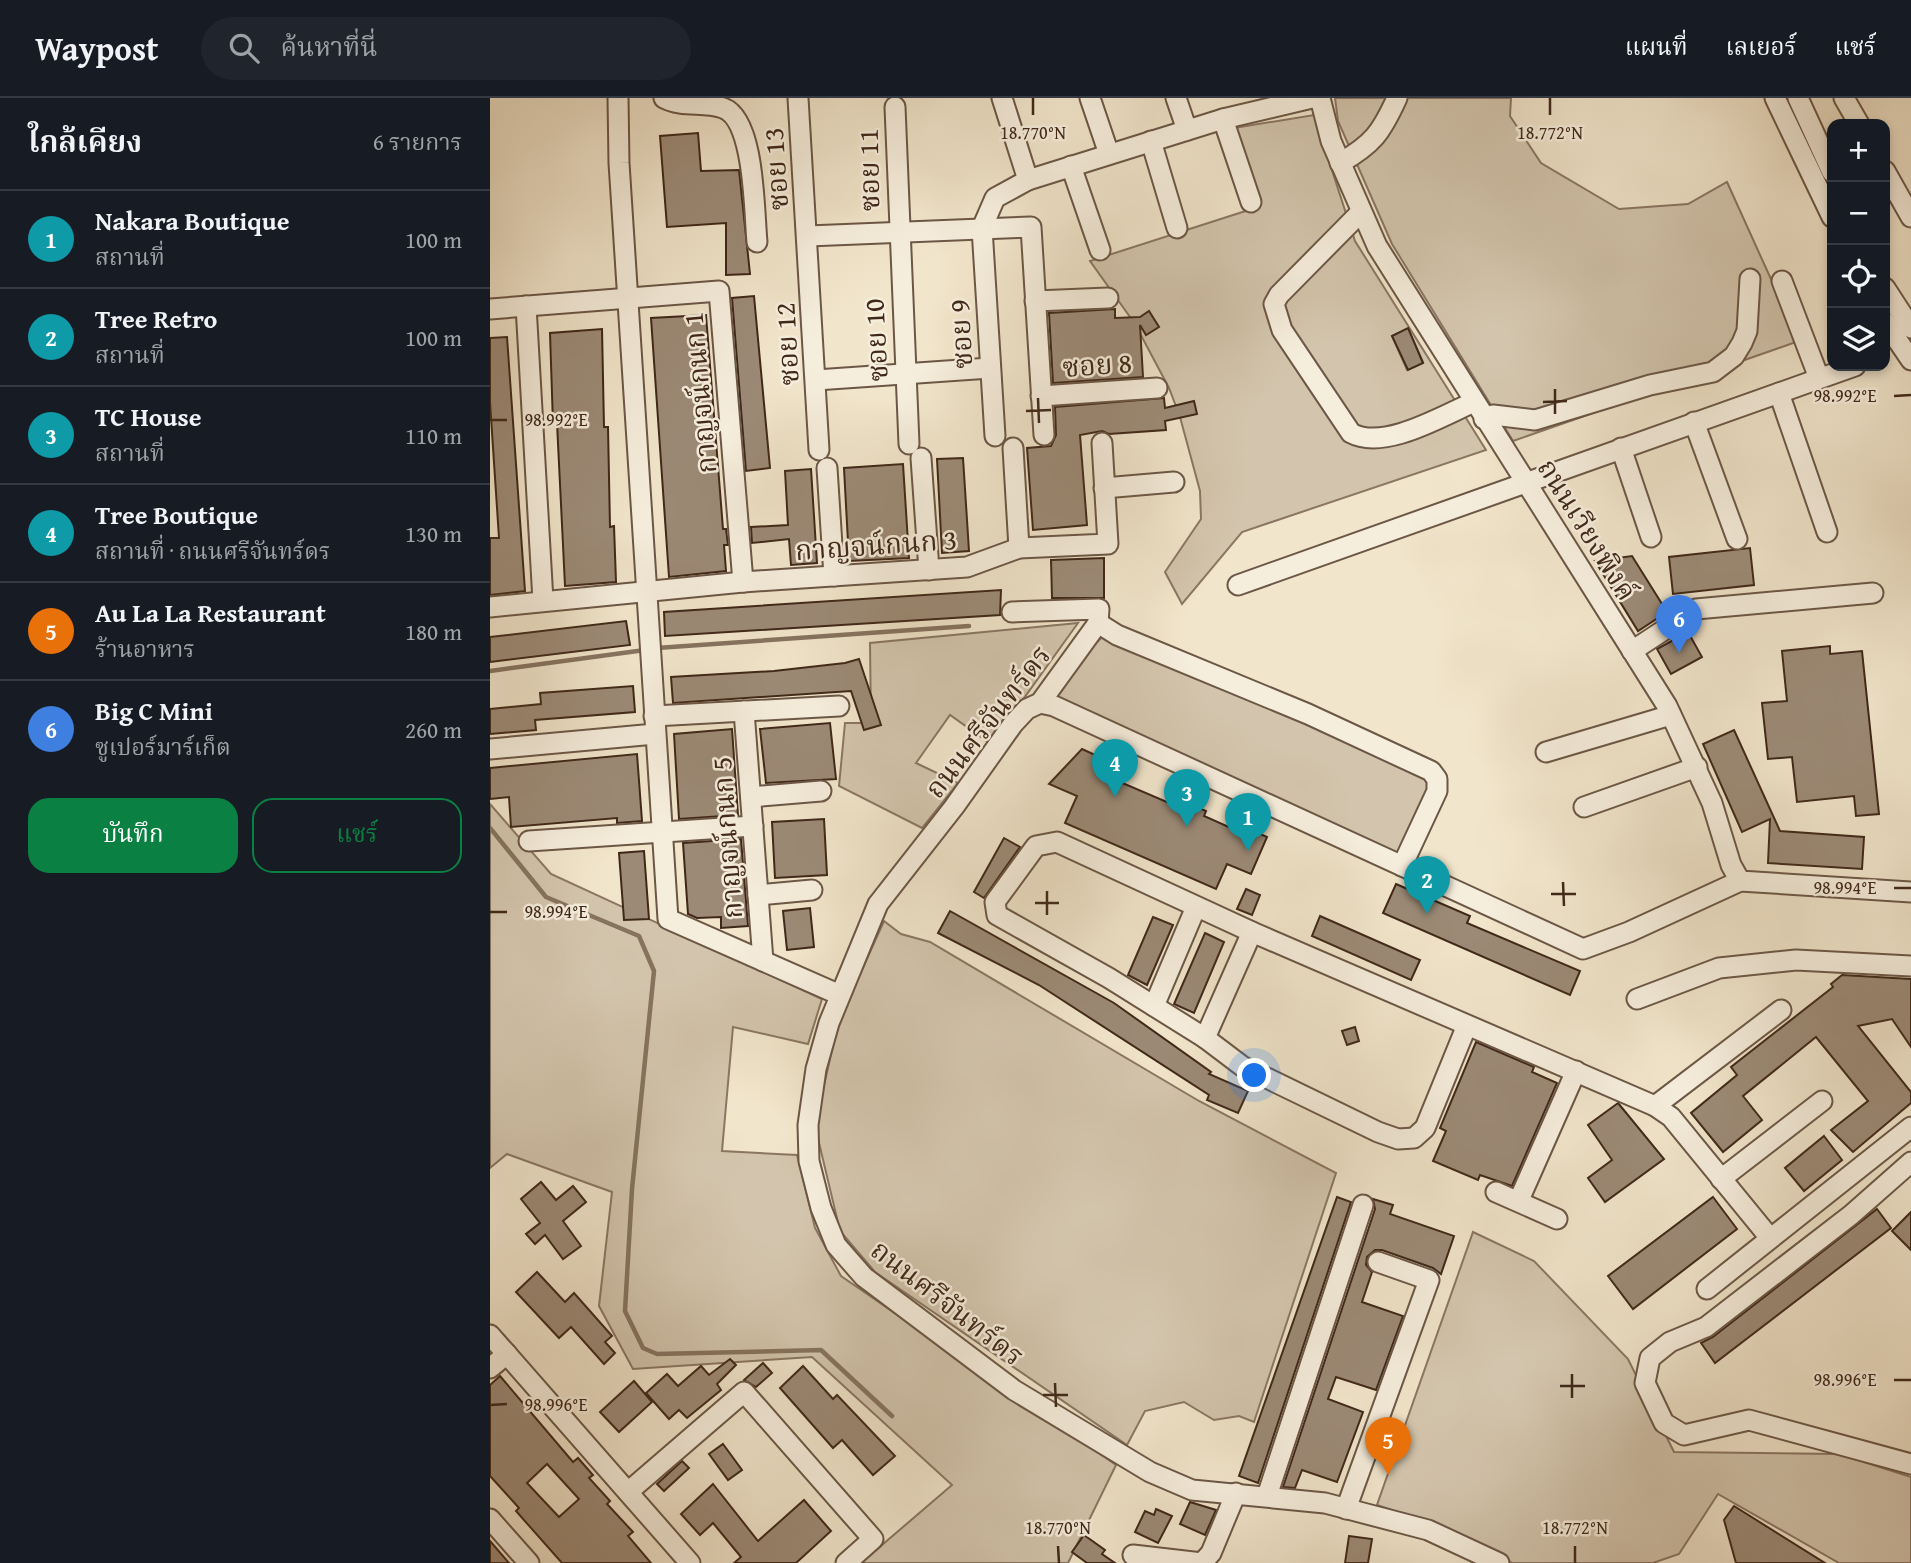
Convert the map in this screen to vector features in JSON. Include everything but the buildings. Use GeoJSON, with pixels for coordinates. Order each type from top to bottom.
{"type":"FeatureCollection","features":[{"type":"Feature","properties":{"kind":"street"},"geometry":{"type":"LineString","coordinates":[[618,98],[627,298],[668,919],[840,995]]}},
{"type":"Feature","properties":{"kind":"street"},"geometry":{"type":"LineString","coordinates":[[664,98],[680,104],[725,109],[737,120],[748,154],[757,242]]}},
{"type":"Feature","properties":{"kind":"street","name":"ซอย 13"},"geometry":{"type":"LineString","coordinates":[[799,98],[808,236]]}},
{"type":"Feature","properties":{"kind":"street"},"geometry":{"type":"LineString","coordinates":[[1002,98],[1028,180]]}},
{"type":"Feature","properties":{"kind":"street"},"geometry":{"type":"LineString","coordinates":[[1090,98],[1109,154]]}},
{"type":"Feature","properties":{"kind":"street"},"geometry":{"type":"LineString","coordinates":[[1176,98],[1186,130]]}},
{"type":"Feature","properties":{"kind":"street"},"geometry":{"type":"LineString","coordinates":[[808,236],[982,228],[995,198],[1028,180],[1223,119],[1258,104],[1312,98]]}},
{"type":"Feature","properties":{"kind":"street","name":"ถนนเวียงพิงค์"},"geometry":{"type":"LineString","coordinates":[[1320,98],[1340,163],[1361,212],[1410,301],[1671,715],[1713,803],[1731,865],[1740,881]]}},
{"type":"Feature","properties":{"kind":"street"},"geometry":{"type":"LineString","coordinates":[[1340,163],[1367,147],[1379,134],[1397,98]]}},
{"type":"Feature","properties":{"kind":"street"},"geometry":{"type":"LineString","coordinates":[[1775,98],[1827,207]]}},
{"type":"Feature","properties":{"kind":"street"},"geometry":{"type":"LineString","coordinates":[[1798,98],[1827,161]]}},
{"type":"Feature","properties":{"kind":"street"},"geometry":{"type":"LineString","coordinates":[[1844,98],[1856,119]]}},
{"type":"Feature","properties":{"kind":"street","name":"ซอย 11"},"geometry":{"type":"LineString","coordinates":[[895,107],[898,232]]}},
{"type":"Feature","properties":{"kind":"street"},"geometry":{"type":"LineString","coordinates":[[1223,119],[1251,202]]}},
{"type":"Feature","properties":{"kind":"street"},"geometry":{"type":"LineString","coordinates":[[1151,141],[1177,228]]}},
{"type":"Feature","properties":{"kind":"street"},"geometry":{"type":"LineString","coordinates":[[1071,166],[1100,250]]}},
{"type":"Feature","properties":{"kind":"street"},"geometry":{"type":"LineString","coordinates":[[1890,180],[1911,217]]}},
{"type":"Feature","properties":{"kind":"street"},"geometry":{"type":"LineString","coordinates":[[1361,212],[1279,295],[1274,304],[1282,330],[1351,433],[1362,439],[1379,439],[1479,410],[1493,415],[1535,421],[1650,384],[1713,372],[1734,356],[1747,331],[1749,279]]}},
{"type":"Feature","properties":{"kind":"street","name":"ซอย 8"},"geometry":{"type":"LineString","coordinates":[[982,228],[1031,226],[1044,435]]}},
{"type":"Feature","properties":{"kind":"street","name":"ซอย 9"},"geometry":{"type":"LineString","coordinates":[[982,228],[995,436]]}},
{"type":"Feature","properties":{"kind":"street","name":"ซอย 10"},"geometry":{"type":"LineString","coordinates":[[898,232],[905,374],[929,570]]}},
{"type":"Feature","properties":{"kind":"street","name":"ซอย 12"},"geometry":{"type":"LineString","coordinates":[[808,236],[816,380],[834,576]]}},
{"type":"Feature","properties":{"kind":"street"},"geometry":{"type":"LineString","coordinates":[[1782,281],[1819,378]]}},
{"type":"Feature","properties":{"kind":"street","name":"กาญจน์กนก 1"},"geometry":{"type":"LineString","coordinates":[[627,298],[719,291],[743,582]]}},
{"type":"Feature","properties":{"kind":"street"},"geometry":{"type":"LineString","coordinates":[[1890,296],[1911,328]]}},
{"type":"Feature","properties":{"kind":"street"},"geometry":{"type":"LineString","coordinates":[[490,309],[627,298]]}},
{"type":"Feature","properties":{"kind":"street"},"geometry":{"type":"LineString","coordinates":[[1035,300],[1108,298]]}},
{"type":"Feature","properties":{"kind":"street"},"geometry":{"type":"LineString","coordinates":[[526,306],[543,601]]}},
{"type":"Feature","properties":{"kind":"street"},"geometry":{"type":"LineString","coordinates":[[1890,329],[1911,360]]}},
{"type":"Feature","properties":{"kind":"street"},"geometry":{"type":"LineString","coordinates":[[816,380],[990,368]]}},
{"type":"Feature","properties":{"kind":"street"},"geometry":{"type":"LineString","coordinates":[[1238,585],[1840,371]]}},
{"type":"Feature","properties":{"kind":"street","name":"ซอย 8"},"geometry":{"type":"LineString","coordinates":[[1041,396],[1157,388]]}},
{"type":"Feature","properties":{"kind":"street"},"geometry":{"type":"LineString","coordinates":[[1779,393],[1827,532]]}},
{"type":"Feature","properties":{"kind":"street"},"geometry":{"type":"LineString","coordinates":[[1694,422],[1737,539]]}},
{"type":"Feature","properties":{"kind":"street"},"geometry":{"type":"LineString","coordinates":[[1102,443],[1104,488],[1174,482]]}},
{"type":"Feature","properties":{"kind":"street"},"geometry":{"type":"LineString","coordinates":[[1013,448],[1019,548]]}},
{"type":"Feature","properties":{"kind":"street"},"geometry":{"type":"LineString","coordinates":[[1621,448],[1651,537]]}},
{"type":"Feature","properties":{"kind":"street","name":"กาญจน์กนก 3"},"geometry":{"type":"LineString","coordinates":[[490,607],[646,590],[967,567],[1019,548],[1108,544],[1104,488]]}},
{"type":"Feature","properties":{"kind":"street"},"geometry":{"type":"LineString","coordinates":[[1632,651],[1696,609],[1873,593]]}},
{"type":"Feature","properties":{"kind":"street"},"geometry":{"type":"LineString","coordinates":[[1012,611],[1098,608],[1098,623],[1117,635],[1308,714],[1431,771],[1437,779],[1438,788],[1402,866]]}},
{"type":"Feature","properties":{"kind":"street","name":"ถนนศรีจันทร์ดร"},"geometry":{"type":"LineString","coordinates":[[1098,623],[1040,703],[1027,709],[1013,724],[954,807],[878,904],[840,995],[816,1069],[808,1125],[809,1161],[821,1208],[836,1245],[864,1277],[1014,1390],[1150,1472],[1192,1490],[1325,1503],[1428,1530],[1499,1563]]}},
{"type":"Feature","properties":{"kind":"street"},"geometry":{"type":"LineString","coordinates":[[1040,703],[1054,706],[1583,949],[1629,932],[1740,881],[1911,892]]}},
{"type":"Feature","properties":{"kind":"street"},"geometry":{"type":"LineString","coordinates":[[490,749],[744,711],[839,706]]}},
{"type":"Feature","properties":{"kind":"street","name":"กาญจน์กนก 5"},"geometry":{"type":"LineString","coordinates":[[744,711],[763,961]]}},
{"type":"Feature","properties":{"kind":"street"},"geometry":{"type":"LineString","coordinates":[[1546,752],[1671,715]]}},
{"type":"Feature","properties":{"kind":"street"},"geometry":{"type":"LineString","coordinates":[[1584,807],[1697,767]]}},
{"type":"Feature","properties":{"kind":"street"},"geometry":{"type":"LineString","coordinates":[[751,797],[821,791]]}},
{"type":"Feature","properties":{"kind":"street"},"geometry":{"type":"LineString","coordinates":[[529,841],[753,827]]}},
{"type":"Feature","properties":{"kind":"street"},"geometry":{"type":"LineString","coordinates":[[1467,1025],[1425,1128],[1419,1136],[1407,1140],[1378,1132],[1254,1072],[1154,1006],[997,915],[995,902],[1035,846],[1057,842],[1252,932],[1655,1105],[1671,1117],[1770,1238]]}},
{"type":"Feature","properties":{"kind":"street"},"geometry":{"type":"LineString","coordinates":[[758,895],[812,890]]}},
{"type":"Feature","properties":{"kind":"street"},"geometry":{"type":"LineString","coordinates":[[1154,1006],[1196,906]]}},
{"type":"Feature","properties":{"kind":"street"},"geometry":{"type":"LineString","coordinates":[[1205,1038],[1252,932]]}},
{"type":"Feature","properties":{"kind":"street"},"geometry":{"type":"LineString","coordinates":[[1637,999],[1720,968],[1796,960],[1911,966]]}},
{"type":"Feature","properties":{"kind":"street"},"geometry":{"type":"LineString","coordinates":[[1655,1105],[1781,1010]]}},
{"type":"Feature","properties":{"kind":"street"},"geometry":{"type":"LineString","coordinates":[[1519,1200],[1576,1072]]}},
{"type":"Feature","properties":{"kind":"street"},"geometry":{"type":"LineString","coordinates":[[1721,1179],[1822,1101]]}},
{"type":"Feature","properties":{"kind":"street"},"geometry":{"type":"LineString","coordinates":[[1707,1289],[1911,1127]]}},
{"type":"Feature","properties":{"kind":"street"},"geometry":{"type":"LineString","coordinates":[[1911,1162],[1851,1215],[1706,1327],[1670,1342],[1650,1358],[1645,1382],[1664,1423],[1684,1435],[1749,1420],[1911,1464]]}},
{"type":"Feature","properties":{"kind":"street"},"geometry":{"type":"LineString","coordinates":[[1496,1192],[1557,1219]]}},
{"type":"Feature","properties":{"kind":"street"},"geometry":{"type":"LineString","coordinates":[[1267,1496],[1363,1205]]}},
{"type":"Feature","properties":{"kind":"street"},"geometry":{"type":"LineString","coordinates":[[1346,1509],[1429,1280],[1378,1262]]}},
{"type":"Feature","properties":{"kind":"street"},"geometry":{"type":"LineString","coordinates":[[490,1335],[691,1563]]}},
{"type":"Feature","properties":{"kind":"street"},"geometry":{"type":"LineString","coordinates":[[490,1368],[507,1354]]}},
{"type":"Feature","properties":{"kind":"street"},"geometry":{"type":"LineString","coordinates":[[628,1492],[744,1392],[873,1539],[846,1563]]}},
{"type":"Feature","properties":{"kind":"street"},"geometry":{"type":"LineString","coordinates":[[1133,1555],[1202,1563],[1211,1553],[1236,1493]]}},
{"type":"Feature","properties":{"kind":"street"},"geometry":{"type":"LineString","coordinates":[[490,1519],[529,1563]]}},
{"type":"Feature","properties":{"kind":"shaded area"},"geometry":{"type":"Polygon","coordinates":[[[1335,98],[1511,98],[1510,116],[1541,163],[1619,209],[1688,204],[1727,182],[1799,341],[1513,441],[1392,244],[1338,121],[1335,98]]]}},
{"type":"Feature","properties":{"kind":"shaded area"},"geometry":{"type":"Polygon","coordinates":[[[1314,115],[1355,241],[1486,450],[1242,532],[1182,604],[1165,572],[1201,519],[1200,491],[1180,417],[1169,388],[1135,324],[1090,261],[1258,207],[1234,128],[1314,115]],[[1408,329],[1392,336],[1407,370],[1423,362],[1408,329]]]}},
{"type":"Feature","properties":{"kind":"shaded area"},"geometry":{"type":"Polygon","coordinates":[[[1078,623],[991,744],[950,715],[916,763],[958,783],[922,828],[839,786],[845,723],[871,723],[870,643],[1078,623]]]}},
{"type":"Feature","properties":{"kind":"shaded area"},"geometry":{"type":"Polygon","coordinates":[[[1103,636],[1429,776],[1432,790],[1400,857],[1052,699],[1054,686],[1103,636]]]}},
{"type":"Feature","properties":{"kind":"shaded area"},"geometry":{"type":"Polygon","coordinates":[[[490,804],[551,874],[822,999],[808,1044],[733,1027],[722,1151],[797,1155],[815,1228],[841,1276],[1116,1465],[1068,1563],[861,1563],[952,1485],[812,1357],[633,1369],[599,1306],[612,1192],[507,1154],[490,1168],[490,804]]]}},
{"type":"Feature","properties":{"kind":"shaded area"},"geometry":{"type":"Polygon","coordinates":[[[884,921],[901,934],[930,942],[1199,1101],[1336,1173],[1254,1422],[1239,1416],[1214,1420],[1184,1402],[1145,1411],[1127,1445],[875,1272],[840,1231],[815,1126],[838,1023],[884,921]]]}},
{"type":"Feature","properties":{"kind":"shaded area"},"geometry":{"type":"Polygon","coordinates":[[[1473,1232],[1534,1261],[1628,1359],[1674,1452],[1839,1454],[1911,1477],[1911,1563],[1839,1563],[1718,1494],[1679,1554],[1653,1563],[1512,1563],[1436,1525],[1377,1505],[1473,1232]]]}},
{"type":"Feature","properties":{"kind":"waterway"},"geometry":{"type":"LineString","coordinates":[[657,648],[969,626]]}},
{"type":"Feature","properties":{"kind":"waterway"},"geometry":{"type":"LineString","coordinates":[[490,671],[645,650]]}},
{"type":"Feature","properties":{"kind":"waterway"},"geometry":{"type":"LineString","coordinates":[[490,828],[546,897],[639,936],[654,971],[632,1189],[625,1311],[643,1348],[657,1354],[821,1350],[892,1416]]}},
{"type":"Feature","properties":{"kind":"place","name":"Big C Mini"},"geometry":{"type":"Point","coordinates":[1679,653]}},
{"type":"Feature","properties":{"kind":"place","name":"Tree Boutique"},"geometry":{"type":"Point","coordinates":[1115,797]}},
{"type":"Feature","properties":{"kind":"place","name":"TC House"},"geometry":{"type":"Point","coordinates":[1187,827]}},
{"type":"Feature","properties":{"kind":"place","name":"Nakara Boutique"},"geometry":{"type":"Point","coordinates":[1248,851]}},
{"type":"Feature","properties":{"kind":"place","name":"Tree Retro"},"geometry":{"type":"Point","coordinates":[1427,914]}},
{"type":"Feature","properties":{"kind":"place","name":"Au La La Restaurant"},"geometry":{"type":"Point","coordinates":[1388,1475]}}]}
